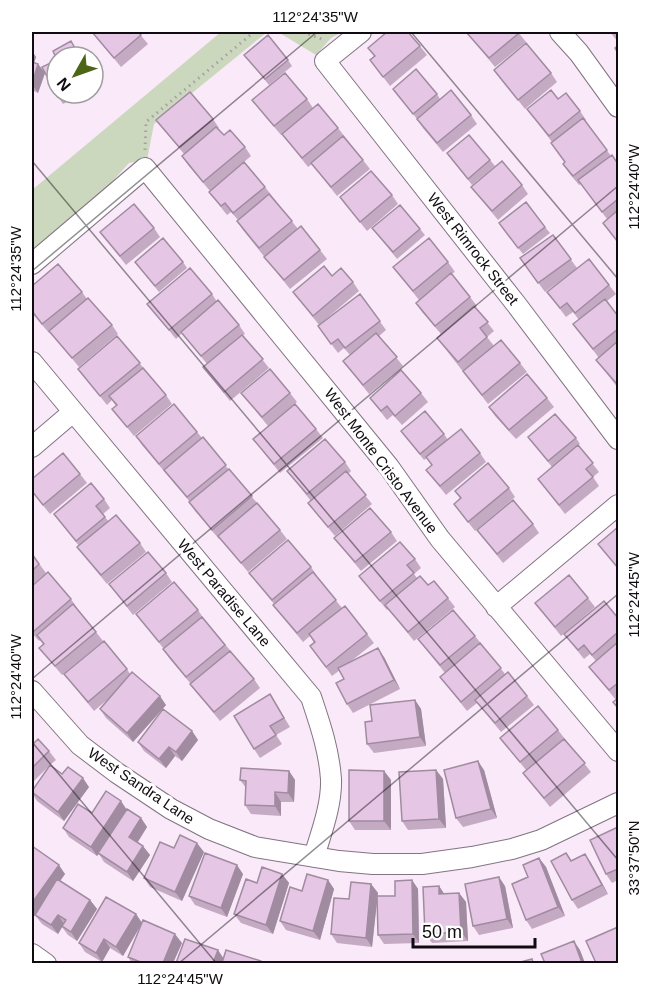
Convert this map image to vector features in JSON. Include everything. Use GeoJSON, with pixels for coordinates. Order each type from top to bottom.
{"type":"FeatureCollection","features":[{"type":"Feature","properties":{"kind":"street","name":"West Rimrock Street"},"geometry":{"type":"LineString","coordinates":[[361,32],[325,61],[516,303],[618,439]]}},
{"type":"Feature","properties":{"kind":"street"},"geometry":{"type":"LineString","coordinates":[[560,32],[579,53],[618,107]]}},
{"type":"Feature","properties":{"kind":"street"},"geometry":{"type":"LineString","coordinates":[[32,264],[145,168]]}},
{"type":"Feature","properties":{"kind":"street","name":"West Monte Cristo Avenue"},"geometry":{"type":"LineString","coordinates":[[145,168],[382,459],[440,538],[618,751]]}},
{"type":"Feature","properties":{"kind":"street","name":"West Paradise Lane"},"geometry":{"type":"LineString","coordinates":[[32,362],[311,697],[325,740],[331,781],[325,817],[314,857]]}},
{"type":"Feature","properties":{"kind":"street"},"geometry":{"type":"LineString","coordinates":[[32,447],[73,412]]}},
{"type":"Feature","properties":{"kind":"street"},"geometry":{"type":"LineString","coordinates":[[496,607],[618,505]]}},
{"type":"Feature","properties":{"kind":"street","name":"West Sandra Lane"},"geometry":{"type":"LineString","coordinates":[[32,693],[80,745],[117,773],[171,809],[209,829],[255,847],[373,864],[422,864],[512,849],[541,840],[618,804]]}},
{"type":"Feature","properties":{"kind":"street"},"geometry":{"type":"LineString","coordinates":[[32,954],[46,963]]}},
{"type":"Feature","properties":{"kind":"path"},"geometry":{"type":"LineString","coordinates":[[145,168],[146,122],[254,32]]}},
{"type":"Feature","properties":{"kind":"green space"},"geometry":{"type":"Polygon","coordinates":[[[221,32],[267,32],[154,124],[147,160],[129,163],[110,184],[32,251],[32,190],[221,32]]]}},
{"type":"Feature","properties":{"kind":"green space"},"geometry":{"type":"Polygon","coordinates":[[[278,32],[342,32],[331,38],[316,55],[278,32]]]}},
{"type":"Feature","properties":{"kind":"building"},"geometry":{"type":"Polygon","coordinates":[[[92,32],[138,32],[141,35],[114,58],[92,32]]]}},
{"type":"Feature","properties":{"kind":"building"},"geometry":{"type":"Polygon","coordinates":[[[387,32],[408,32],[420,46],[383,77],[370,60],[375,56],[368,48],[387,32]]]}},
{"type":"Feature","properties":{"kind":"building"},"geometry":{"type":"Polygon","coordinates":[[[466,32],[518,32],[519,33],[489,58],[466,32]]]}},
{"type":"Feature","properties":{"kind":"building"},"geometry":{"type":"Polygon","coordinates":[[[268,35],[288,60],[265,79],[244,55],[268,35]]]}},
{"type":"Feature","properties":{"kind":"building"},"geometry":{"type":"Polygon","coordinates":[[[526,43],[551,73],[518,100],[494,70],[526,43]]]}},
{"type":"Feature","properties":{"kind":"building"},"geometry":{"type":"Polygon","coordinates":[[[32,62],[38,64],[32,84],[32,62]]]}},
{"type":"Feature","properties":{"kind":"building"},"geometry":{"type":"Polygon","coordinates":[[[416,69],[437,94],[413,114],[393,89],[416,69]]]}},
{"type":"Feature","properties":{"kind":"building"},"geometry":{"type":"Polygon","coordinates":[[[285,73],[307,99],[274,126],[252,100],[285,73]]]}},
{"type":"Feature","properties":{"kind":"building"},"geometry":{"type":"Polygon","coordinates":[[[451,90],[471,115],[437,143],[417,119],[451,90]]]}},
{"type":"Feature","properties":{"kind":"building"},"geometry":{"type":"Polygon","coordinates":[[[551,90],[558,99],[566,93],[580,111],[549,136],[527,109],[551,90]]]}},
{"type":"Feature","properties":{"kind":"building"},"geometry":{"type":"Polygon","coordinates":[[[190,92],[213,119],[179,147],[156,120],[190,92]]]}},
{"type":"Feature","properties":{"kind":"building"},"geometry":{"type":"Polygon","coordinates":[[[318,104],[338,128],[302,158],[282,134],[318,104]]]}},
{"type":"Feature","properties":{"kind":"building"},"geometry":{"type":"Polygon","coordinates":[[[583,118],[607,150],[573,176],[551,143],[583,118]]]}},
{"type":"Feature","properties":{"kind":"building"},"geometry":{"type":"Polygon","coordinates":[[[216,127],[224,135],[230,130],[245,147],[203,182],[182,156],[216,127]]]}},
{"type":"Feature","properties":{"kind":"building"},"geometry":{"type":"Polygon","coordinates":[[[469,135],[490,160],[468,179],[447,153],[469,135]]]}},
{"type":"Feature","properties":{"kind":"building"},"geometry":{"type":"Polygon","coordinates":[[[343,136],[363,160],[331,187],[311,163],[343,136]]]}},
{"type":"Feature","properties":{"kind":"building"},"geometry":{"type":"Polygon","coordinates":[[[612,155],[618,164],[618,199],[602,212],[578,180],[612,155]]]}},
{"type":"Feature","properties":{"kind":"building"},"geometry":{"type":"Polygon","coordinates":[[[502,161],[522,185],[492,211],[471,187],[502,161]]]}},
{"type":"Feature","properties":{"kind":"building"},"geometry":{"type":"Polygon","coordinates":[[[244,162],[265,187],[233,213],[225,203],[221,206],[209,192],[244,162]]]}},
{"type":"Feature","properties":{"kind":"building"},"geometry":{"type":"Polygon","coordinates":[[[371,171],[392,195],[360,222],[340,197],[371,171]]]}},
{"type":"Feature","properties":{"kind":"building"},"geometry":{"type":"Polygon","coordinates":[[[269,194],[292,221],[259,248],[237,221],[269,194]]]}},
{"type":"Feature","properties":{"kind":"building"},"geometry":{"type":"Polygon","coordinates":[[[526,202],[545,227],[518,248],[499,223],[526,202]]]}},
{"type":"Feature","properties":{"kind":"building"},"geometry":{"type":"Polygon","coordinates":[[[134,204],[154,228],[120,256],[100,232],[134,204]]]}},
{"type":"Feature","properties":{"kind":"building"},"geometry":{"type":"Polygon","coordinates":[[[400,205],[420,229],[393,252],[372,228],[400,205]]]}},
{"type":"Feature","properties":{"kind":"building"},"geometry":{"type":"Polygon","coordinates":[[[618,210],[618,242],[603,223],[618,210]]]}},
{"type":"Feature","properties":{"kind":"building"},"geometry":{"type":"Polygon","coordinates":[[[301,226],[320,250],[284,280],[264,257],[301,226]]]}},
{"type":"Feature","properties":{"kind":"building"},"geometry":{"type":"Polygon","coordinates":[[[553,235],[571,259],[538,283],[520,258],[553,235]]]}},
{"type":"Feature","properties":{"kind":"building"},"geometry":{"type":"Polygon","coordinates":[[[163,238],[183,262],[155,286],[135,262],[163,238]]]}},
{"type":"Feature","properties":{"kind":"building"},"geometry":{"type":"Polygon","coordinates":[[[429,238],[448,262],[413,291],[393,267],[429,238]]]}},
{"type":"Feature","properties":{"kind":"building"},"geometry":{"type":"Polygon","coordinates":[[[589,259],[609,285],[575,313],[567,303],[560,308],[547,292],[589,259]]]}},
{"type":"Feature","properties":{"kind":"building"},"geometry":{"type":"Polygon","coordinates":[[[58,264],[82,292],[42,324],[32,311],[32,286],[58,264]]]}},
{"type":"Feature","properties":{"kind":"building"},"geometry":{"type":"Polygon","coordinates":[[[324,266],[332,276],[341,268],[353,282],[313,316],[293,292],[324,266]]]}},
{"type":"Feature","properties":{"kind":"building"},"geometry":{"type":"Polygon","coordinates":[[[190,268],[212,294],[169,330],[147,304],[190,268]]]}},
{"type":"Feature","properties":{"kind":"building"},"geometry":{"type":"Polygon","coordinates":[[[451,273],[470,297],[435,326],[416,303],[451,273]]]}},
{"type":"Feature","properties":{"kind":"building"},"geometry":{"type":"Polygon","coordinates":[[[360,294],[380,321],[345,348],[338,339],[331,344],[318,326],[360,294]]]}},
{"type":"Feature","properties":{"kind":"building"},"geometry":{"type":"Polygon","coordinates":[[[88,298],[112,325],[72,358],[49,331],[88,298]]]}},
{"type":"Feature","properties":{"kind":"building"},"geometry":{"type":"Polygon","coordinates":[[[605,299],[618,316],[618,329],[593,349],[573,324],[605,299]]]}},
{"type":"Feature","properties":{"kind":"building"},"geometry":{"type":"Polygon","coordinates":[[[218,300],[239,325],[201,356],[181,332],[218,300]]]}},
{"type":"Feature","properties":{"kind":"building"},"geometry":{"type":"Polygon","coordinates":[[[474,306],[488,322],[480,328],[487,337],[458,362],[437,338],[474,306]]]}},
{"type":"Feature","properties":{"kind":"building"},"geometry":{"type":"Polygon","coordinates":[[[376,333],[397,357],[363,385],[343,361],[376,333]]]}},
{"type":"Feature","properties":{"kind":"building"},"geometry":{"type":"Polygon","coordinates":[[[242,335],[263,359],[224,392],[203,367],[242,335]]]}},
{"type":"Feature","properties":{"kind":"building"},"geometry":{"type":"Polygon","coordinates":[[[117,336],[140,363],[100,396],[78,369],[117,336]]]}},
{"type":"Feature","properties":{"kind":"building"},"geometry":{"type":"Polygon","coordinates":[[[501,340],[520,363],[482,395],[463,371],[501,340]]]}},
{"type":"Feature","properties":{"kind":"building"},"geometry":{"type":"Polygon","coordinates":[[[618,341],[618,383],[617,384],[596,360],[618,341]]]}},
{"type":"Feature","properties":{"kind":"building"},"geometry":{"type":"Polygon","coordinates":[[[143,368],[166,395],[127,427],[112,409],[117,405],[109,396],[143,368]]]}},
{"type":"Feature","properties":{"kind":"building"},"geometry":{"type":"Polygon","coordinates":[[[270,369],[290,393],[262,417],[241,393],[270,369]]]}},
{"type":"Feature","properties":{"kind":"building"},"geometry":{"type":"Polygon","coordinates":[[[401,370],[421,393],[395,416],[387,406],[381,411],[370,398],[401,370]]]}},
{"type":"Feature","properties":{"kind":"building"},"geometry":{"type":"Polygon","coordinates":[[[527,374],[547,398],[509,430],[489,407],[527,374]]]}},
{"type":"Feature","properties":{"kind":"building"},"geometry":{"type":"Polygon","coordinates":[[[174,404],[197,432],[159,464],[136,436],[174,404]]]}},
{"type":"Feature","properties":{"kind":"building"},"geometry":{"type":"Polygon","coordinates":[[[295,404],[316,429],[274,464],[253,439],[295,404]]]}},
{"type":"Feature","properties":{"kind":"building"},"geometry":{"type":"Polygon","coordinates":[[[425,411],[444,434],[420,454],[401,431],[425,411]]]}},
{"type":"Feature","properties":{"kind":"building"},"geometry":{"type":"Polygon","coordinates":[[[555,414],[576,438],[548,461],[528,437],[555,414]]]}},
{"type":"Feature","properties":{"kind":"building"},"geometry":{"type":"Polygon","coordinates":[[[461,429],[480,453],[440,486],[426,470],[432,465],[426,457],[461,429]]]}},
{"type":"Feature","properties":{"kind":"building"},"geometry":{"type":"Polygon","coordinates":[[[203,437],[226,465],[187,497],[164,470],[203,437]]]}},
{"type":"Feature","properties":{"kind":"building"},"geometry":{"type":"Polygon","coordinates":[[[325,439],[345,462],[307,494],[287,471],[325,439]]]}},
{"type":"Feature","properties":{"kind":"building"},"geometry":{"type":"Polygon","coordinates":[[[578,445],[593,463],[586,469],[593,477],[559,505],[538,479],[578,445]]]}},
{"type":"Feature","properties":{"kind":"building"},"geometry":{"type":"Polygon","coordinates":[[[63,453],[80,474],[43,505],[32,491],[32,479],[63,453]]]}},
{"type":"Feature","properties":{"kind":"building"},"geometry":{"type":"Polygon","coordinates":[[[488,463],[509,488],[468,522],[454,504],[461,498],[455,491],[488,463]]]}},
{"type":"Feature","properties":{"kind":"building"},"geometry":{"type":"Polygon","coordinates":[[[229,469],[252,496],[212,530],[189,502],[229,469]]]}},
{"type":"Feature","properties":{"kind":"building"},"geometry":{"type":"Polygon","coordinates":[[[346,471],[366,495],[328,527],[308,503],[346,471]]]}},
{"type":"Feature","properties":{"kind":"building"},"geometry":{"type":"Polygon","coordinates":[[[91,483],[104,499],[96,506],[105,517],[76,541],[54,514],[91,483]]]}},
{"type":"Feature","properties":{"kind":"building"},"geometry":{"type":"Polygon","coordinates":[[[513,500],[533,524],[497,554],[477,530],[513,500]]]}},
{"type":"Feature","properties":{"kind":"building"},"geometry":{"type":"Polygon","coordinates":[[[257,503],[280,530],[241,563],[218,536],[257,503]]]}},
{"type":"Feature","properties":{"kind":"building"},"geometry":{"type":"Polygon","coordinates":[[[370,508],[391,532],[355,562],[334,538],[370,508]]]}},
{"type":"Feature","properties":{"kind":"building"},"geometry":{"type":"Polygon","coordinates":[[[116,515],[140,543],[101,575],[77,547],[116,515]]]}},
{"type":"Feature","properties":{"kind":"building"},"geometry":{"type":"Polygon","coordinates":[[[618,527],[618,568],[598,544],[618,527]]]}},
{"type":"Feature","properties":{"kind":"building"},"geometry":{"type":"Polygon","coordinates":[[[288,540],[311,567],[272,600],[249,573],[288,540]]]}},
{"type":"Feature","properties":{"kind":"building"},"geometry":{"type":"Polygon","coordinates":[[[400,542],[415,559],[407,565],[414,573],[380,601],[359,576],[400,542]]]}},
{"type":"Feature","properties":{"kind":"building"},"geometry":{"type":"Polygon","coordinates":[[[148,552],[166,573],[127,606],[109,584],[148,552]]]}},
{"type":"Feature","properties":{"kind":"building"},"geometry":{"type":"Polygon","coordinates":[[[32,554],[39,564],[32,571],[32,554]]]}},
{"type":"Feature","properties":{"kind":"building"},"geometry":{"type":"Polygon","coordinates":[[[48,572],[71,599],[33,632],[32,586],[48,572]]]}},
{"type":"Feature","properties":{"kind":"building"},"geometry":{"type":"Polygon","coordinates":[[[313,572],[336,600],[297,633],[273,605],[313,572]]]}},
{"type":"Feature","properties":{"kind":"building"},"geometry":{"type":"Polygon","coordinates":[[[569,575],[588,598],[555,627],[535,603],[569,575]]]}},
{"type":"Feature","properties":{"kind":"building"},"geometry":{"type":"Polygon","coordinates":[[[420,576],[428,585],[434,581],[448,598],[408,632],[385,605],[420,576]]]}},
{"type":"Feature","properties":{"kind":"building"},"geometry":{"type":"Polygon","coordinates":[[[174,582],[198,610],[159,642],[136,614],[174,582]]]}},
{"type":"Feature","properties":{"kind":"building"},"geometry":{"type":"Polygon","coordinates":[[[604,601],[618,618],[618,632],[592,655],[584,645],[578,650],[564,634],[604,601]]]}},
{"type":"Feature","properties":{"kind":"building"},"geometry":{"type":"Polygon","coordinates":[[[73,604],[96,632],[55,666],[39,648],[44,644],[37,635],[73,604]]]}},
{"type":"Feature","properties":{"kind":"building"},"geometry":{"type":"Polygon","coordinates":[[[345,606],[367,634],[326,667],[310,646],[315,642],[309,634],[345,606]]]}},
{"type":"Feature","properties":{"kind":"building"},"geometry":{"type":"Polygon","coordinates":[[[453,610],[475,636],[440,665],[418,639],[453,610]]]}},
{"type":"Feature","properties":{"kind":"building"},"geometry":{"type":"Polygon","coordinates":[[[202,617],[225,645],[186,677],[163,649],[202,617]]]}},
{"type":"Feature","properties":{"kind":"building"},"geometry":{"type":"Polygon","coordinates":[[[104,641],[127,669],[88,702],[64,674],[104,641]]]}},
{"type":"Feature","properties":{"kind":"building"},"geometry":{"type":"Polygon","coordinates":[[[618,642],[618,683],[609,690],[589,667],[618,642]]]}},
{"type":"Feature","properties":{"kind":"building"},"geometry":{"type":"Polygon","coordinates":[[[480,643],[501,668],[461,702],[440,677],[480,643]]]}},
{"type":"Feature","properties":{"kind":"building"},"geometry":{"type":"Polygon","coordinates":[[[378,648],[394,680],[347,704],[336,683],[344,679],[338,668],[378,648]]]}},
{"type":"Feature","properties":{"kind":"building"},"geometry":{"type":"Polygon","coordinates":[[[230,651],[254,679],[214,712],[190,684],[230,651]]]}},
{"type":"Feature","properties":{"kind":"building"},"geometry":{"type":"Polygon","coordinates":[[[132,672],[160,696],[127,733],[100,709],[132,672]]]}},
{"type":"Feature","properties":{"kind":"building"},"geometry":{"type":"Polygon","coordinates":[[[508,672],[527,696],[495,723],[475,700],[508,672]]]}},
{"type":"Feature","properties":{"kind":"building"},"geometry":{"type":"Polygon","coordinates":[[[270,694],[284,718],[270,726],[276,735],[254,749],[234,716],[270,694]]]}},
{"type":"Feature","properties":{"kind":"building"},"geometry":{"type":"Polygon","coordinates":[[[618,698],[618,708],[613,702],[618,698]]]}},
{"type":"Feature","properties":{"kind":"building"},"geometry":{"type":"Polygon","coordinates":[[[415,700],[420,737],[367,744],[365,722],[372,721],[370,705],[415,700]]]}},
{"type":"Feature","properties":{"kind":"building"},"geometry":{"type":"Polygon","coordinates":[[[538,706],[558,730],[520,762],[500,738],[538,706]]]}},
{"type":"Feature","properties":{"kind":"building"},"geometry":{"type":"Polygon","coordinates":[[[163,709],[192,731],[176,752],[169,747],[159,759],[138,742],[163,709]]]}},
{"type":"Feature","properties":{"kind":"building"},"geometry":{"type":"Polygon","coordinates":[[[38,739],[49,751],[32,768],[32,745],[38,739]]]}},
{"type":"Feature","properties":{"kind":"building"},"geometry":{"type":"Polygon","coordinates":[[[564,739],[585,763],[544,798],[523,773],[564,739]]]}},
{"type":"Feature","properties":{"kind":"building"},"geometry":{"type":"Polygon","coordinates":[[[478,761],[491,809],[456,818],[444,770],[478,761]]]}},
{"type":"Feature","properties":{"kind":"building"},"geometry":{"type":"Polygon","coordinates":[[[50,765],[62,774],[68,767],[83,778],[58,812],[32,792],[50,765]]]}},
{"type":"Feature","properties":{"kind":"building"},"geometry":{"type":"Polygon","coordinates":[[[241,768],[289,771],[288,793],[275,792],[275,806],[245,805],[246,781],[240,780],[241,768]]]}},
{"type":"Feature","properties":{"kind":"building"},"geometry":{"type":"Polygon","coordinates":[[[349,770],[384,771],[384,821],[349,821],[349,770]]]}},
{"type":"Feature","properties":{"kind":"building"},"geometry":{"type":"Polygon","coordinates":[[[436,770],[439,819],[402,821],[399,772],[436,770]]]}},
{"type":"Feature","properties":{"kind":"building"},"geometry":{"type":"Polygon","coordinates":[[[106,791],[121,801],[91,847],[63,828],[78,804],[92,813],[106,791]]]}},
{"type":"Feature","properties":{"kind":"building"},"geometry":{"type":"Polygon","coordinates":[[[127,809],[141,818],[129,837],[143,846],[127,872],[98,853],[127,809]]]}},
{"type":"Feature","properties":{"kind":"building"},"geometry":{"type":"Polygon","coordinates":[[[618,827],[618,869],[606,874],[590,840],[618,827]]]}},
{"type":"Feature","properties":{"kind":"building"},"geometry":{"type":"Polygon","coordinates":[[[180,835],[197,843],[175,892],[144,878],[160,842],[174,848],[180,835]]]}},
{"type":"Feature","properties":{"kind":"building"},"geometry":{"type":"Polygon","coordinates":[[[32,846],[59,865],[32,903],[32,846]]]}},
{"type":"Feature","properties":{"kind":"building"},"geometry":{"type":"Polygon","coordinates":[[[205,853],[237,865],[221,908],[189,896],[205,853]]]}},
{"type":"Feature","properties":{"kind":"building"},"geometry":{"type":"Polygon","coordinates":[[[566,853],[571,861],[585,854],[602,885],[572,900],[551,861],[566,853]]]}},
{"type":"Feature","properties":{"kind":"building"},"geometry":{"type":"Polygon","coordinates":[[[539,858],[558,907],[526,920],[512,884],[528,877],[523,865],[539,858]]]}},
{"type":"Feature","properties":{"kind":"building"},"geometry":{"type":"Polygon","coordinates":[[[262,867],[282,874],[266,925],[234,914],[246,879],[257,883],[262,867]]]}},
{"type":"Feature","properties":{"kind":"building"},"geometry":{"type":"Polygon","coordinates":[[[307,874],[328,880],[313,931],[280,921],[290,887],[302,891],[307,874]]]}},
{"type":"Feature","properties":{"kind":"building"},"geometry":{"type":"Polygon","coordinates":[[[499,877],[507,919],[473,926],[465,884],[499,877]]]}},
{"type":"Feature","properties":{"kind":"building"},"geometry":{"type":"Polygon","coordinates":[[[57,879],[90,900],[71,932],[62,926],[66,920],[58,915],[51,925],[35,915],[57,879]]]}},
{"type":"Feature","properties":{"kind":"building"},"geometry":{"type":"Polygon","coordinates":[[[412,880],[413,934],[378,935],[377,896],[395,896],[395,881],[412,880]]]}},
{"type":"Feature","properties":{"kind":"building"},"geometry":{"type":"Polygon","coordinates":[[[351,882],[371,884],[366,938],[331,934],[334,898],[349,899],[351,882]]]}},
{"type":"Feature","properties":{"kind":"building"},"geometry":{"type":"Polygon","coordinates":[[[439,886],[439,894],[459,893],[461,932],[425,934],[423,887],[439,886]]]}},
{"type":"Feature","properties":{"kind":"building"},"geometry":{"type":"Polygon","coordinates":[[[106,897],[136,914],[116,947],[104,939],[96,953],[79,943],[106,897]]]}},
{"type":"Feature","properties":{"kind":"building"},"geometry":{"type":"Polygon","coordinates":[[[143,920],[175,934],[163,963],[143,963],[128,957],[143,920]]]}},
{"type":"Feature","properties":{"kind":"building"},"geometry":{"type":"Polygon","coordinates":[[[618,927],[618,963],[596,963],[586,941],[618,927]]]}},
{"type":"Feature","properties":{"kind":"building"},"geometry":{"type":"Polygon","coordinates":[[[185,939],[218,950],[213,963],[176,963],[185,939]]]}},
{"type":"Feature","properties":{"kind":"building"},"geometry":{"type":"Polygon","coordinates":[[[574,941],[582,963],[545,963],[541,954],[574,941]]]}},
{"type":"Feature","properties":{"kind":"building"},"geometry":{"type":"Polygon","coordinates":[[[226,950],[261,961],[261,963],[222,963],[226,950]]]}},
{"type":"Feature","properties":{"kind":"building"},"geometry":{"type":"Polygon","coordinates":[[[532,959],[533,963],[517,963],[532,959]]]}}]}
